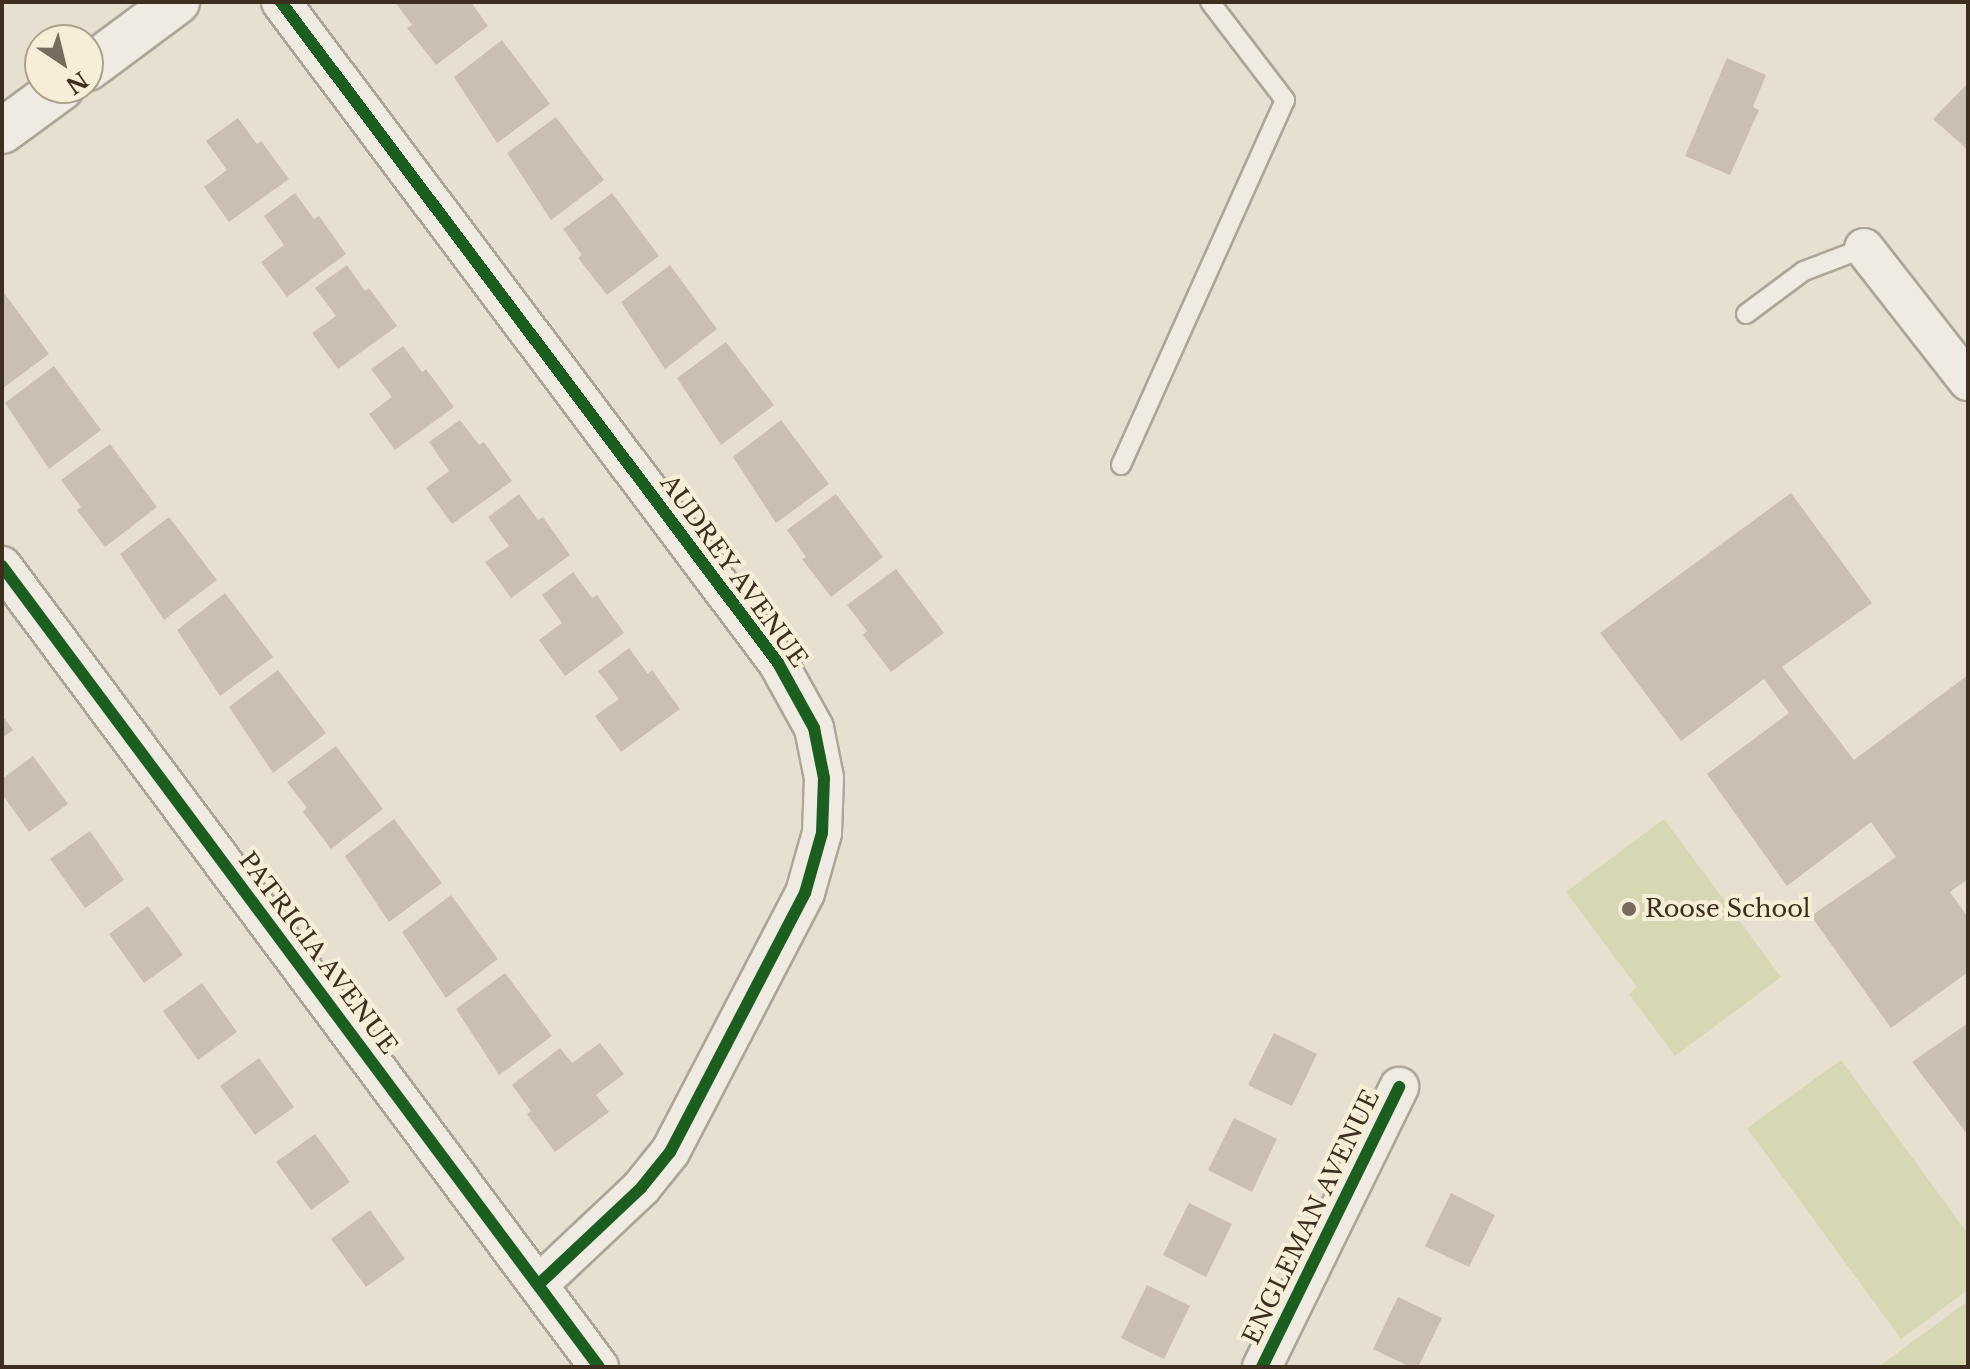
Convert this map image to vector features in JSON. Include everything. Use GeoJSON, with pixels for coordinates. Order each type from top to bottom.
{"type":"FeatureCollection","features":[{"type":"Feature","properties":{"kind":"main road"},"geometry":{"type":"LineString","coordinates":[[104,56],[177,2]]}},
{"type":"Feature","properties":{"kind":"main road"},"geometry":{"type":"LineString","coordinates":[[2,131],[39,104]]}},
{"type":"Feature","properties":{"kind":"street","name":"AUDREY AVENUE"},"geometry":{"type":"LineString","coordinates":[[281,2],[778,663],[814,728],[824,778],[822,833],[805,893],[670,1152],[641,1188],[538,1285]]}},
{"type":"Feature","properties":{"kind":"street"},"geometry":{"type":"LineString","coordinates":[[1864,248],[1968,381]]}},
{"type":"Feature","properties":{"kind":"street","name":"PATRICIA AVENUE"},"geometry":{"type":"LineString","coordinates":[[2,566],[599,1367]]}},
{"type":"Feature","properties":{"kind":"street","name":"ENGLEMAN AVENUE"},"geometry":{"type":"LineString","coordinates":[[1262,1367],[1399,1087]]}},
{"type":"Feature","properties":{"kind":"lane"},"geometry":{"type":"LineString","coordinates":[[1121,465],[1285,100],[1210,2]]}},
{"type":"Feature","properties":{"kind":"lane"},"geometry":{"type":"LineString","coordinates":[[1746,314],[1804,271],[1864,248]]}},
{"type":"Feature","properties":{"kind":"green space"},"geometry":{"type":"Polygon","coordinates":[[[1664,819],[1781,977],[1675,1056],[1629,994],[1637,987],[1566,892],[1664,819]]]}},
{"type":"Feature","properties":{"kind":"green space"},"geometry":{"type":"Polygon","coordinates":[[[1841,1060],[1968,1234],[1968,1290],[1901,1339],[1747,1128],[1841,1060]]]}},
{"type":"Feature","properties":{"kind":"green space"},"geometry":{"type":"Polygon","coordinates":[[[1968,1301],[1968,1367],[1878,1367],[1968,1301]]]}},
{"type":"Feature","properties":{"kind":"building"},"geometry":{"type":"Polygon","coordinates":[[[395,2],[471,2],[488,26],[436,65],[407,28],[412,25],[395,2]]]}},
{"type":"Feature","properties":{"kind":"building"},"geometry":{"type":"Polygon","coordinates":[[[502,40],[550,104],[497,143],[454,77],[502,40]]]}},
{"type":"Feature","properties":{"kind":"building"},"geometry":{"type":"Polygon","coordinates":[[[1727,58],[1766,75],[1753,107],[1759,110],[1730,175],[1685,156],[1727,58]]]}},
{"type":"Feature","properties":{"kind":"building"},"geometry":{"type":"Polygon","coordinates":[[[1968,83],[1968,150],[1933,119],[1968,83]]]}},
{"type":"Feature","properties":{"kind":"building"},"geometry":{"type":"Polygon","coordinates":[[[556,117],[604,180],[551,220],[507,153],[556,117]]]}},
{"type":"Feature","properties":{"kind":"building"},"geometry":{"type":"Polygon","coordinates":[[[238,118],[257,144],[261,141],[289,179],[229,222],[204,187],[227,170],[206,141],[238,118]]]}},
{"type":"Feature","properties":{"kind":"building"},"geometry":{"type":"Polygon","coordinates":[[[295,193],[314,219],[319,216],[346,254],[287,297],[261,262],[284,245],[264,216],[295,193]]]}},
{"type":"Feature","properties":{"kind":"building"},"geometry":{"type":"Polygon","coordinates":[[[612,193],[659,256],[607,295],[578,258],[582,255],[563,229],[612,193]]]}},
{"type":"Feature","properties":{"kind":"building"},"geometry":{"type":"Polygon","coordinates":[[[347,265],[365,291],[369,288],[397,326],[338,369],[312,333],[336,316],[315,288],[347,265]]]}},
{"type":"Feature","properties":{"kind":"building"},"geometry":{"type":"Polygon","coordinates":[[[670,265],[717,329],[665,369],[621,302],[670,265]]]}},
{"type":"Feature","properties":{"kind":"building"},"geometry":{"type":"Polygon","coordinates":[[[2,290],[49,354],[2,389],[2,290]]]}},
{"type":"Feature","properties":{"kind":"building"},"geometry":{"type":"Polygon","coordinates":[[[726,342],[774,405],[721,445],[677,378],[726,342]]]}},
{"type":"Feature","properties":{"kind":"building"},"geometry":{"type":"Polygon","coordinates":[[[403,346],[422,372],[426,369],[454,407],[395,450],[369,414],[392,397],[371,369],[403,346]]]}},
{"type":"Feature","properties":{"kind":"building"},"geometry":{"type":"Polygon","coordinates":[[[54,366],[101,430],[49,469],[5,403],[54,366]]]}},
{"type":"Feature","properties":{"kind":"building"},"geometry":{"type":"Polygon","coordinates":[[[460,420],[479,445],[484,442],[512,481],[452,524],[426,488],[449,471],[429,442],[460,420]]]}},
{"type":"Feature","properties":{"kind":"building"},"geometry":{"type":"Polygon","coordinates":[[[781,420],[829,484],[776,523],[733,457],[781,420]]]}},
{"type":"Feature","properties":{"kind":"building"},"geometry":{"type":"Polygon","coordinates":[[[110,444],[157,507],[105,547],[77,510],[81,507],[61,480],[110,444]]]}},
{"type":"Feature","properties":{"kind":"building"},"geometry":{"type":"Polygon","coordinates":[[[1791,493],[1872,603],[1782,667],[1854,760],[1968,675],[1968,879],[1950,892],[1968,917],[1968,972],[1891,1028],[1811,916],[1896,857],[1871,822],[1787,886],[1707,774],[1789,713],[1764,679],[1681,741],[1600,633],[1791,493]]]}},
{"type":"Feature","properties":{"kind":"building"},"geometry":{"type":"Polygon","coordinates":[[[519,494],[538,520],[543,517],[570,555],[511,598],[485,562],[509,546],[488,517],[519,494]]]}},
{"type":"Feature","properties":{"kind":"building"},"geometry":{"type":"Polygon","coordinates":[[[836,494],[883,557],[831,597],[802,559],[806,557],[787,530],[836,494]]]}},
{"type":"Feature","properties":{"kind":"building"},"geometry":{"type":"Polygon","coordinates":[[[169,517],[217,580],[164,620],[120,554],[169,517]]]}},
{"type":"Feature","properties":{"kind":"building"},"geometry":{"type":"Polygon","coordinates":[[[896,569],[944,633],[891,672],[863,635],[867,631],[847,605],[896,569]]]}},
{"type":"Feature","properties":{"kind":"building"},"geometry":{"type":"Polygon","coordinates":[[[573,572],[592,598],[597,595],[624,633],[565,676],[539,640],[562,623],[542,595],[573,572]]]}},
{"type":"Feature","properties":{"kind":"building"},"geometry":{"type":"Polygon","coordinates":[[[225,593],[273,657],[220,696],[177,630],[225,593]]]}},
{"type":"Feature","properties":{"kind":"building"},"geometry":{"type":"Polygon","coordinates":[[[629,648],[648,674],[652,670],[680,709],[621,752],[595,716],[619,699],[598,671],[629,648]]]}},
{"type":"Feature","properties":{"kind":"building"},"geometry":{"type":"Polygon","coordinates":[[[278,670],[326,733],[273,773],[229,707],[278,670]]]}},
{"type":"Feature","properties":{"kind":"building"},"geometry":{"type":"Polygon","coordinates":[[[2,715],[13,730],[2,738],[2,715]]]}},
{"type":"Feature","properties":{"kind":"building"},"geometry":{"type":"Polygon","coordinates":[[[336,746],[383,809],[331,849],[303,812],[307,808],[287,782],[336,746]]]}},
{"type":"Feature","properties":{"kind":"building"},"geometry":{"type":"Polygon","coordinates":[[[33,756],[68,804],[29,832],[2,794],[2,779],[33,756]]]}},
{"type":"Feature","properties":{"kind":"building"},"geometry":{"type":"Polygon","coordinates":[[[394,819],[442,883],[389,922],[345,856],[394,819]]]}},
{"type":"Feature","properties":{"kind":"building"},"geometry":{"type":"Polygon","coordinates":[[[90,831],[124,880],[85,908],[50,859],[90,831]]]}},
{"type":"Feature","properties":{"kind":"building"},"geometry":{"type":"Polygon","coordinates":[[[451,895],[498,959],[446,998],[402,932],[451,895]]]}},
{"type":"Feature","properties":{"kind":"building"},"geometry":{"type":"Polygon","coordinates":[[[148,906],[183,955],[144,983],[109,934],[148,906]]]}},
{"type":"Feature","properties":{"kind":"building"},"geometry":{"type":"Polygon","coordinates":[[[505,973],[552,1036],[499,1075],[456,1009],[505,973]]]}},
{"type":"Feature","properties":{"kind":"building"},"geometry":{"type":"Polygon","coordinates":[[[202,983],[237,1032],[198,1060],[163,1011],[202,983]]]}},
{"type":"Feature","properties":{"kind":"building"},"geometry":{"type":"Polygon","coordinates":[[[1968,1023],[1968,1135],[1912,1062],[1968,1023]]]}},
{"type":"Feature","properties":{"kind":"building"},"geometry":{"type":"Polygon","coordinates":[[[1274,1033],[1317,1054],[1292,1106],[1248,1085],[1274,1033]]]}},
{"type":"Feature","properties":{"kind":"building"},"geometry":{"type":"Polygon","coordinates":[[[600,1043],[624,1074],[596,1095],[609,1112],[555,1152],[527,1114],[531,1111],[512,1085],[560,1048],[572,1063],[600,1043]]]}},
{"type":"Feature","properties":{"kind":"building"},"geometry":{"type":"Polygon","coordinates":[[[259,1058],[294,1107],[255,1135],[220,1086],[259,1058]]]}},
{"type":"Feature","properties":{"kind":"building"},"geometry":{"type":"Polygon","coordinates":[[[1234,1118],[1277,1139],[1252,1192],[1208,1170],[1234,1118]]]}},
{"type":"Feature","properties":{"kind":"building"},"geometry":{"type":"Polygon","coordinates":[[[315,1134],[350,1182],[311,1210],[276,1162],[315,1134]]]}},
{"type":"Feature","properties":{"kind":"building"},"geometry":{"type":"Polygon","coordinates":[[[1451,1193],[1495,1215],[1469,1267],[1425,1246],[1451,1193]]]}},
{"type":"Feature","properties":{"kind":"building"},"geometry":{"type":"Polygon","coordinates":[[[1189,1203],[1232,1224],[1206,1277],[1163,1255],[1189,1203]]]}},
{"type":"Feature","properties":{"kind":"building"},"geometry":{"type":"Polygon","coordinates":[[[370,1210],[405,1259],[366,1287],[331,1239],[370,1210]]]}},
{"type":"Feature","properties":{"kind":"building"},"geometry":{"type":"Polygon","coordinates":[[[1147,1285],[1190,1306],[1164,1359],[1121,1338],[1147,1285]]]}},
{"type":"Feature","properties":{"kind":"building"},"geometry":{"type":"Polygon","coordinates":[[[1398,1297],[1442,1318],[1418,1367],[1410,1367],[1373,1349],[1398,1297]]]}},
{"type":"Feature","properties":{"kind":"cycle path"},"geometry":{"type":"LineString","coordinates":[[281,2],[778,663],[814,728],[824,778],[822,833],[805,893],[670,1152],[641,1188],[538,1285]]}},
{"type":"Feature","properties":{"kind":"cycle path"},"geometry":{"type":"LineString","coordinates":[[2,566],[599,1367]]}},
{"type":"Feature","properties":{"kind":"cycle path"},"geometry":{"type":"LineString","coordinates":[[1262,1367],[1399,1087]]}},
{"type":"Feature","properties":{"kind":"place","name":"Roose School"},"geometry":{"type":"Point","coordinates":[1629,909]}}]}
